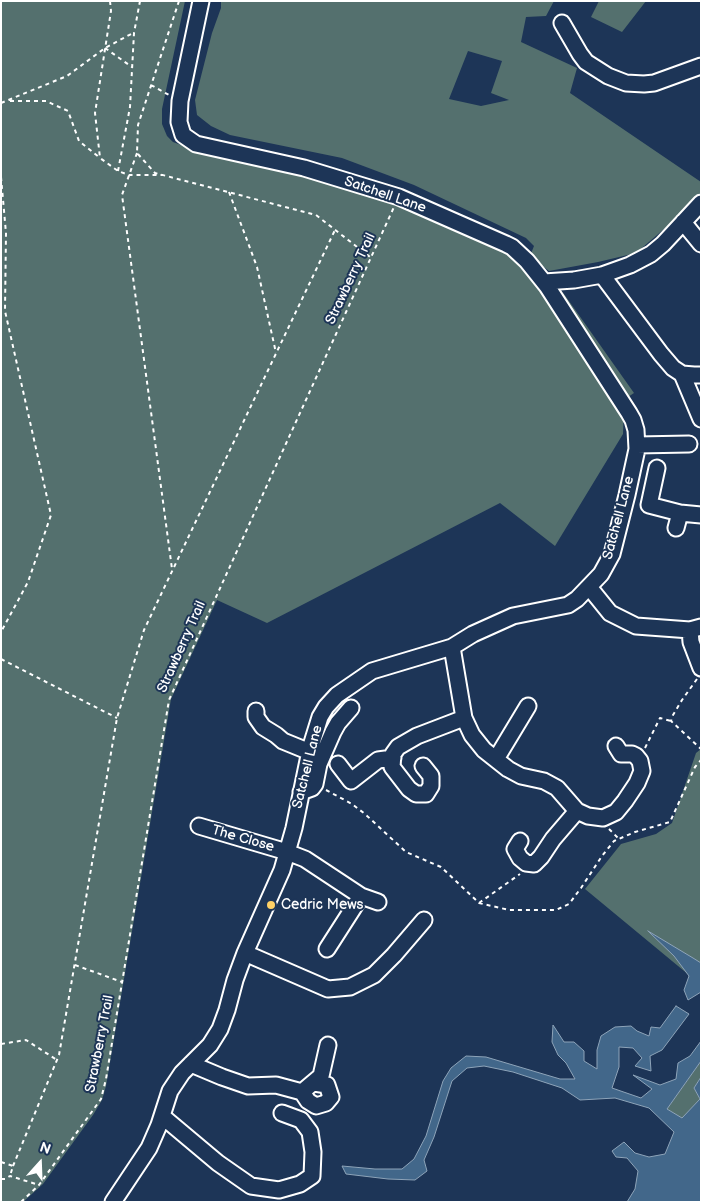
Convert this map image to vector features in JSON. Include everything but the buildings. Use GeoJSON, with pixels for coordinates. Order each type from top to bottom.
{"type":"FeatureCollection","features":[{"type":"Feature","properties":{"kind":"street","name":"Satchell Lane"},"geometry":{"type":"LineString","coordinates":[[113,1202],[149,1148],[170,1091],[182,1073],[214,1040],[220,1029],[245,953],[282,870],[294,828],[310,752],[318,724],[326,706],[337,695],[372,671],[452,647],[473,634],[513,616],[568,605],[577,598],[601,574],[614,550],[636,456],[637,444],[636,430],[629,412],[544,282],[522,255],[506,244],[399,197],[304,168],[196,144],[183,135],[179,122],[180,101],[201,1]]}},
{"type":"Feature","properties":{"kind":"street"},"geometry":{"type":"LineString","coordinates":[[562,23],[586,62],[608,76],[626,83],[654,83],[701,66]]}},
{"type":"Feature","properties":{"kind":"street"},"geometry":{"type":"LineString","coordinates":[[544,282],[574,280],[602,275],[630,265],[651,254],[664,244],[701,203]]}},
{"type":"Feature","properties":{"kind":"street"},"geometry":{"type":"LineString","coordinates":[[683,222],[701,244]]}},
{"type":"Feature","properties":{"kind":"street"},"geometry":{"type":"LineString","coordinates":[[602,275],[673,368],[682,374],[701,375]]}},
{"type":"Feature","properties":{"kind":"street"},"geometry":{"type":"LineString","coordinates":[[682,374],[701,419]]}},
{"type":"Feature","properties":{"kind":"street"},"geometry":{"type":"LineString","coordinates":[[637,444],[689,444]]}},
{"type":"Feature","properties":{"kind":"street"},"geometry":{"type":"LineString","coordinates":[[657,468],[649,505],[680,513],[701,515]]}},
{"type":"Feature","properties":{"kind":"street"},"geometry":{"type":"LineString","coordinates":[[676,528],[680,513]]}},
{"type":"Feature","properties":{"kind":"street"},"geometry":{"type":"LineString","coordinates":[[589,587],[610,613],[636,626],[695,628],[691,642],[701,668]]}},
{"type":"Feature","properties":{"kind":"street"},"geometry":{"type":"LineString","coordinates":[[452,647],[464,718],[472,736],[484,750],[508,769],[521,776],[544,781],[557,788],[577,810],[588,816],[603,818],[616,812],[625,801],[640,776],[642,768],[639,759],[632,754],[618,754]]}},
{"type":"Feature","properties":{"kind":"street"},"geometry":{"type":"LineString","coordinates":[[496,759],[528,706]]}},
{"type":"Feature","properties":{"kind":"street"},"geometry":{"type":"LineString","coordinates":[[301,792],[312,788],[315,784],[319,764],[333,732],[351,708]]}},
{"type":"Feature","properties":{"kind":"street"},"geometry":{"type":"LineString","coordinates":[[256,710],[256,717],[263,727],[283,741],[310,752]]}},
{"type":"Feature","properties":{"kind":"street"},"geometry":{"type":"LineString","coordinates":[[423,766],[431,776],[431,786],[426,794],[416,794],[408,788],[392,767],[393,754],[398,747],[417,736],[464,718]]}},
{"type":"Feature","properties":{"kind":"street"},"geometry":{"type":"LineString","coordinates":[[338,764],[351,780],[378,760],[393,758]]}},
{"type":"Feature","properties":{"kind":"street"},"geometry":{"type":"LineString","coordinates":[[513,845],[520,858],[526,863],[534,864],[577,810]]}},
{"type":"Feature","properties":{"kind":"street","name":"The Close"},"geometry":{"type":"LineString","coordinates":[[199,826],[305,859],[361,896],[378,902]]}},
{"type":"Feature","properties":{"kind":"street"},"geometry":{"type":"LineString","coordinates":[[327,949],[361,896]]}},
{"type":"Feature","properties":{"kind":"street"},"geometry":{"type":"LineString","coordinates":[[245,953],[328,989],[350,987],[374,975],[424,920]]}},
{"type":"Feature","properties":{"kind":"street"},"geometry":{"type":"LineString","coordinates":[[302,1092],[321,1076],[328,1045]]}},
{"type":"Feature","properties":{"kind":"street"},"geometry":{"type":"LineString","coordinates":[[191,1064],[248,1086],[276,1085],[302,1092],[308,1101],[316,1106],[326,1103],[331,1097],[327,1085],[314,1083]]}},
{"type":"Feature","properties":{"kind":"street"},"geometry":{"type":"LineString","coordinates":[[162,1116],[218,1163],[251,1186],[279,1190],[300,1184],[312,1176],[313,1152],[310,1132],[301,1120],[282,1113]]}},
{"type":"Feature","properties":{"kind":"path"},"geometry":{"type":"LineString","coordinates":[[100,158],[95,113],[111,11],[110,1]]}},
{"type":"Feature","properties":{"kind":"path"},"geometry":{"type":"LineString","coordinates":[[118,171],[130,107],[134,33],[140,1]]}},
{"type":"Feature","properties":{"kind":"path"},"geometry":{"type":"LineString","coordinates":[[1,103],[67,76],[105,48],[134,33]]}},
{"type":"Feature","properties":{"kind":"path"},"geometry":{"type":"LineString","coordinates":[[105,48],[132,67]]}},
{"type":"Feature","properties":{"kind":"path"},"geometry":{"type":"LineString","coordinates":[[151,85],[180,101]]}},
{"type":"Feature","properties":{"kind":"path"},"geometry":{"type":"LineString","coordinates":[[7,100],[46,101],[68,111],[79,141],[118,171],[129,175],[166,175]]}},
{"type":"Feature","properties":{"kind":"path"},"geometry":{"type":"LineString","coordinates":[[137,153],[122,195],[172,571]]}},
{"type":"Feature","properties":{"kind":"path"},"geometry":{"type":"LineString","coordinates":[[1,177],[6,233],[5,312],[51,515],[28,582],[1,632]]}},
{"type":"Feature","properties":{"kind":"path"},"geometry":{"type":"LineString","coordinates":[[229,192],[257,267],[276,354]]}},
{"type":"Feature","properties":{"kind":"path","name":"Strawberry Trail"},"geometry":{"type":"LineString","coordinates":[[21,1202],[39,1185],[101,1099],[106,1079],[169,700],[399,197]]}},
{"type":"Feature","properties":{"kind":"path"},"geometry":{"type":"LineString","coordinates":[[1,1179],[10,1176],[60,1055],[117,718],[144,630],[335,230]]}},
{"type":"Feature","properties":{"kind":"path"},"geometry":{"type":"LineString","coordinates":[[1,659],[117,718]]}},
{"type":"Feature","properties":{"kind":"path"},"geometry":{"type":"LineString","coordinates":[[671,721],[682,700],[701,676]]}},
{"type":"Feature","properties":{"kind":"path"},"geometry":{"type":"LineString","coordinates":[[639,759],[660,718],[671,721],[701,749]]}},
{"type":"Feature","properties":{"kind":"path"},"geometry":{"type":"LineString","coordinates":[[479,903],[534,864]]}},
{"type":"Feature","properties":{"kind":"path"},"geometry":{"type":"LineString","coordinates":[[75,966],[122,982]]}},
{"type":"Feature","properties":{"kind":"path"},"geometry":{"type":"LineString","coordinates":[[1,1044],[26,1040],[57,1060]]}},
{"type":"Feature","properties":{"kind":"path"},"geometry":{"type":"LineString","coordinates":[[1,1162],[13,1166]]}},
{"type":"Feature","properties":{"kind":"path"},"geometry":{"type":"LineString","coordinates":[[10,1176],[39,1185]]}},
{"type":"Feature","properties":{"kind":"green space"},"geometry":{"type":"Polygon","coordinates":[[[1,1],[185,1],[162,109],[162,124],[167,136],[173,142],[184,146],[301,170],[400,202],[512,253],[547,286],[559,289],[564,294],[634,393],[622,401],[624,405],[623,434],[555,546],[500,503],[267,623],[217,600],[171,699],[106,1086],[102,1100],[43,1184],[23,1202],[1,1202],[1,1]]]}},
{"type":"Feature","properties":{"kind":"green space"},"geometry":{"type":"Polygon","coordinates":[[[221,1],[554,1],[546,16],[526,17],[521,42],[577,68],[570,93],[701,182],[701,192],[671,223],[636,253],[549,271],[530,256],[534,246],[526,238],[414,185],[342,158],[230,135],[211,126],[197,115],[195,100],[212,33],[221,8],[221,1]],[[468,51],[449,99],[481,106],[509,100],[491,93],[502,61],[468,51]]]}},
{"type":"Feature","properties":{"kind":"green space"},"geometry":{"type":"Polygon","coordinates":[[[599,1],[646,1],[622,32],[591,17],[599,1]]]}},
{"type":"Feature","properties":{"kind":"green space"},"geometry":{"type":"Polygon","coordinates":[[[701,749],[701,985],[585,889],[621,844],[656,834],[672,823],[696,753],[701,749]]]}},
{"type":"Feature","properties":{"kind":"green space"},"geometry":{"type":"Polygon","coordinates":[[[701,1061],[701,1077],[694,1088],[700,1099],[682,1119],[667,1109],[701,1061]]]}},
{"type":"Feature","properties":{"kind":"water"},"geometry":{"type":"Polygon","coordinates":[[[648,931],[701,963],[701,992],[688,1000],[684,990],[689,976],[674,956],[648,931]]]}},
{"type":"Feature","properties":{"kind":"water"},"geometry":{"type":"Polygon","coordinates":[[[676,1006],[689,1014],[662,1050],[650,1056],[651,1071],[635,1066],[642,1058],[633,1048],[619,1047],[619,1067],[612,1088],[641,1098],[652,1089],[633,1075],[660,1085],[676,1079],[678,1063],[690,1056],[701,1041],[701,1061],[667,1109],[682,1118],[700,1099],[694,1088],[701,1077],[701,1202],[627,1202],[635,1189],[638,1171],[627,1158],[616,1157],[612,1151],[624,1142],[635,1153],[649,1157],[665,1154],[674,1132],[649,1108],[615,1098],[580,1100],[562,1088],[513,1072],[484,1066],[467,1068],[452,1081],[434,1137],[424,1160],[427,1171],[415,1180],[346,1174],[342,1166],[402,1169],[414,1159],[426,1136],[443,1081],[451,1068],[466,1056],[486,1057],[560,1079],[575,1079],[566,1063],[558,1055],[552,1042],[553,1025],[564,1042],[574,1042],[584,1051],[584,1061],[597,1069],[597,1050],[601,1036],[615,1027],[631,1026],[649,1036],[651,1027],[660,1028],[676,1006]]]}},
{"type":"Feature","properties":{"kind":"place","name":"Cedric Mews"},"geometry":{"type":"Point","coordinates":[271,905]}}]}
